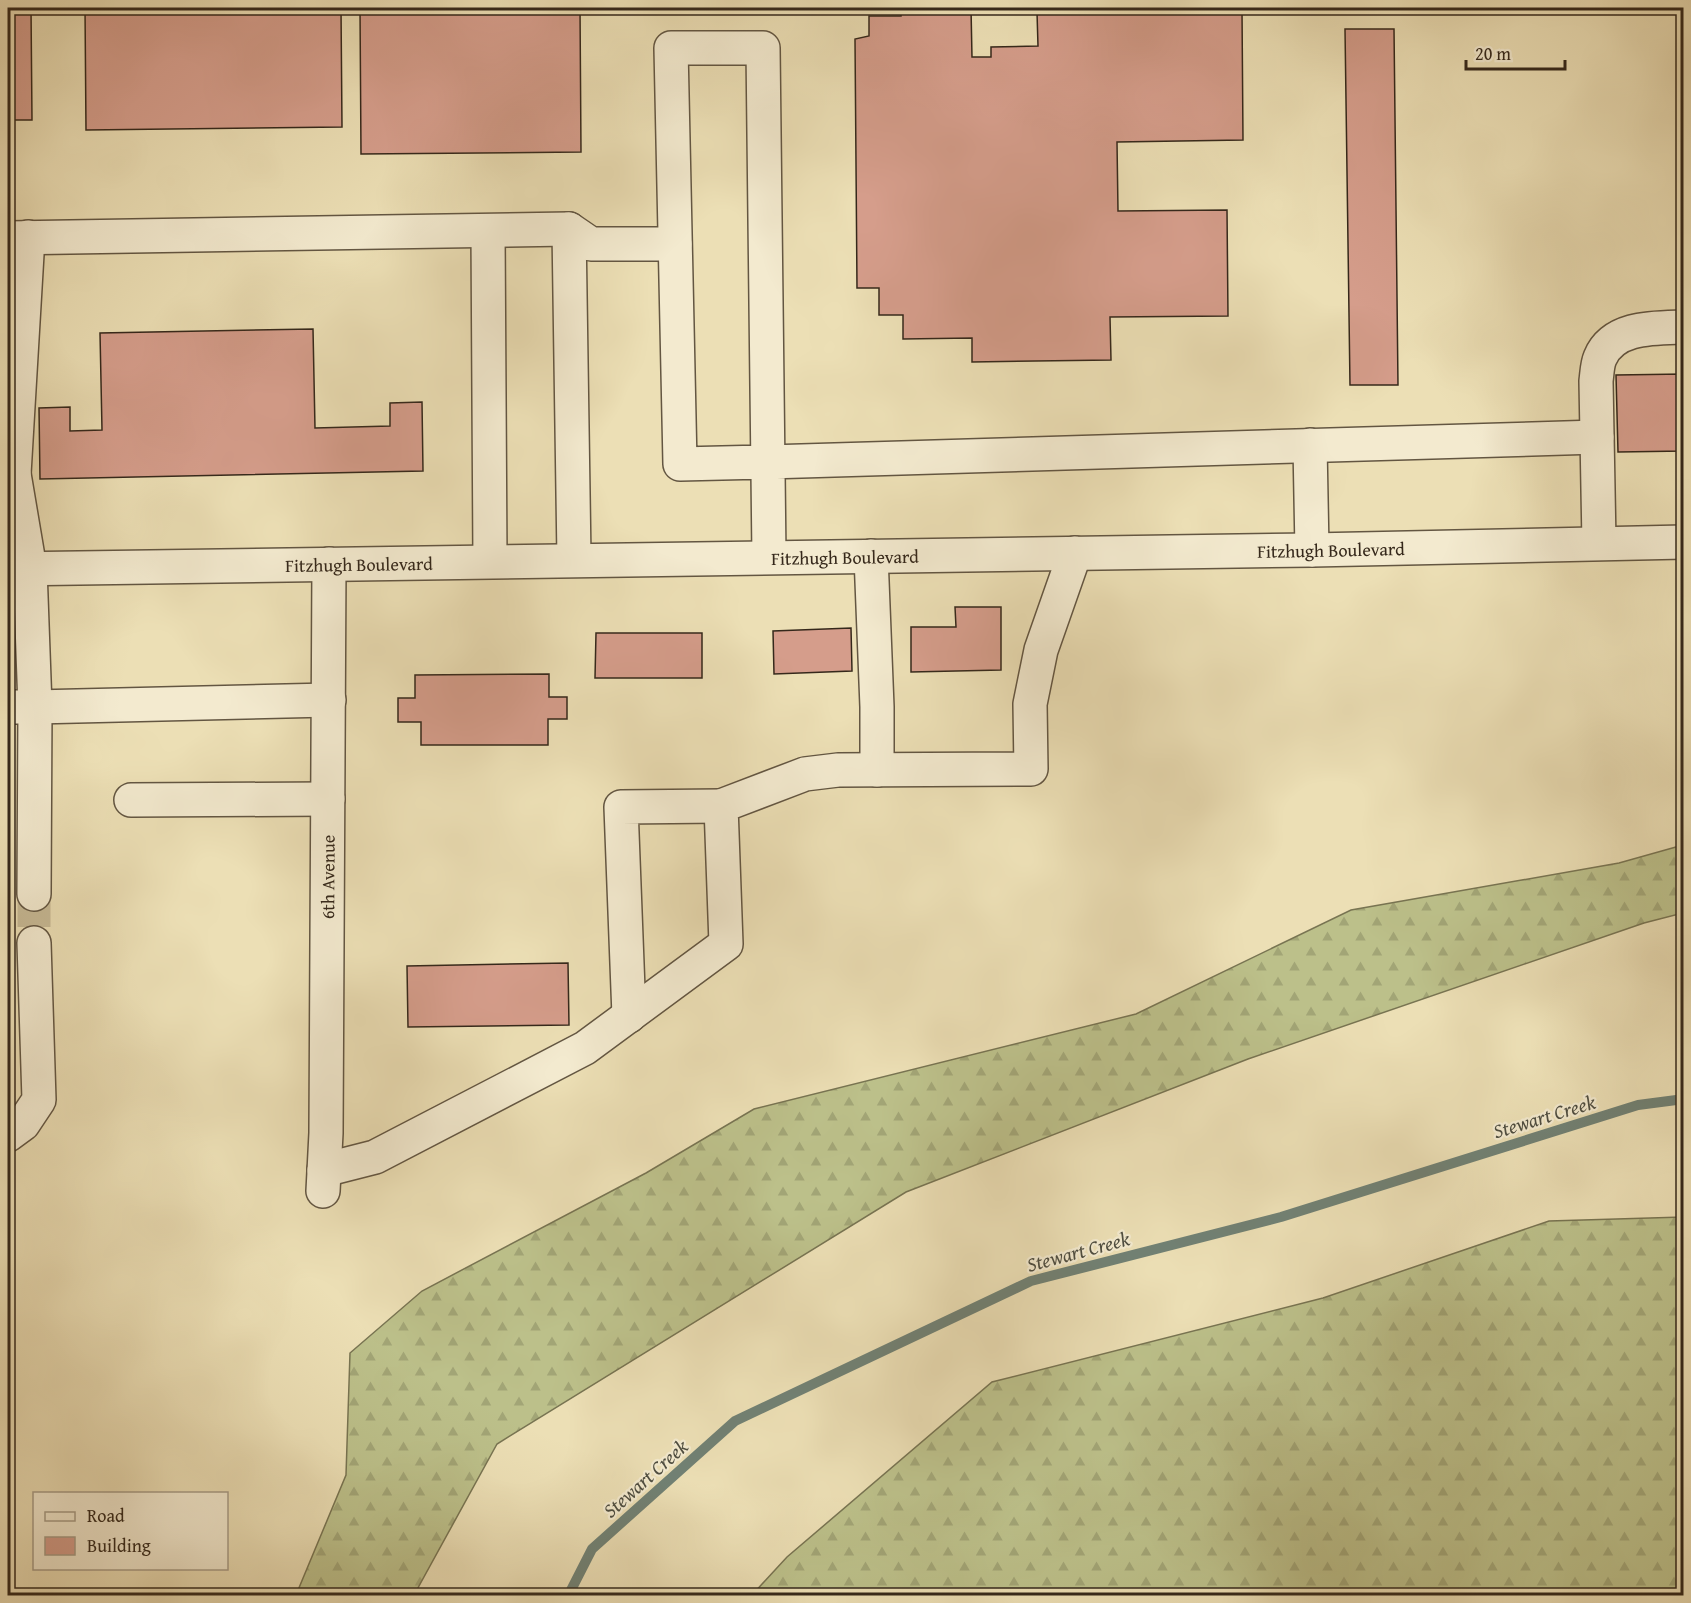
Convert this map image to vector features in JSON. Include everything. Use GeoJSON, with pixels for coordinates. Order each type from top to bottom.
{"type":"FeatureCollection","features":[{"type":"Feature","properties":{"kind":"street"},"geometry":{"type":"LineString","coordinates":[[769,557],[768,462],[764,48],[671,48],[680,464],[768,462],[1597,437]]}},
{"type":"Feature","properties":{"kind":"street"},"geometry":{"type":"LineString","coordinates":[[569,229],[574,559]]}},
{"type":"Feature","properties":{"kind":"street"},"geometry":{"type":"LineString","coordinates":[[34,894],[21,707],[19,569],[11,474],[18,238],[569,229],[591,244],[675,244]]}},
{"type":"Feature","properties":{"kind":"street"},"geometry":{"type":"LineString","coordinates":[[488,231],[490,561]]}},
{"type":"Feature","properties":{"kind":"street"},"geometry":{"type":"LineString","coordinates":[[1599,543],[1596,381],[1600,357],[1616,338],[1641,329],[1683,327]]}},
{"type":"Feature","properties":{"kind":"street"},"geometry":{"type":"LineString","coordinates":[[1310,445],[1312,549]]}},
{"type":"Feature","properties":{"kind":"street","name":"Fitzhugh Boulevard"},"geometry":{"type":"LineString","coordinates":[[19,569],[1683,542]]}},
{"type":"Feature","properties":{"kind":"street"},"geometry":{"type":"LineString","coordinates":[[629,1016],[621,807],[721,806],[805,774],[838,770],[1031,769],[1030,704],[1041,650],[1075,553]]}},
{"type":"Feature","properties":{"kind":"street"},"geometry":{"type":"LineString","coordinates":[[871,556],[877,770]]}},
{"type":"Feature","properties":{"kind":"street","name":"6th Avenue"},"geometry":{"type":"LineString","coordinates":[[330,564],[324,1181],[409,1141],[585,1048],[629,1016]]}},
{"type":"Feature","properties":{"kind":"street"},"geometry":{"type":"LineString","coordinates":[[21,707],[329,700]]}},
{"type":"Feature","properties":{"kind":"street"},"geometry":{"type":"LineString","coordinates":[[131,801],[328,799]]}},
{"type":"Feature","properties":{"kind":"street"},"geometry":{"type":"LineString","coordinates":[[629,1016],[726,944],[721,806]]}},
{"type":"Feature","properties":{"kind":"street"},"geometry":{"type":"LineString","coordinates":[[8,1135],[23,1124],[39,1100],[34,943]]}},
{"type":"Feature","properties":{"kind":"green space"},"geometry":{"type":"Polygon","coordinates":[[[1683,845],[1683,913],[1644,923],[1248,1059],[906,1192],[497,1444],[414,1595],[296,1595],[346,1475],[350,1353],[422,1291],[646,1173],[754,1109],[1136,1014],[1351,910],[1619,863],[1683,845]]]}},
{"type":"Feature","properties":{"kind":"green space"},"geometry":{"type":"Polygon","coordinates":[[[1683,1217],[1683,1595],[752,1595],[787,1557],[992,1382],[1323,1298],[1549,1221],[1683,1217]]]}},
{"type":"Feature","properties":{"kind":"building"},"geometry":{"type":"Polygon","coordinates":[[[8,8],[31,8],[32,120],[8,120],[8,8]]]}},
{"type":"Feature","properties":{"kind":"building"},"geometry":{"type":"Polygon","coordinates":[[[85,8],[341,8],[342,127],[86,130],[85,8]]]}},
{"type":"Feature","properties":{"kind":"building"},"geometry":{"type":"Polygon","coordinates":[[[360,8],[580,8],[581,152],[361,154],[360,8]]]}},
{"type":"Feature","properties":{"kind":"building"},"geometry":{"type":"Polygon","coordinates":[[[901,8],[971,8],[972,57],[991,57],[991,47],[1038,46],[1037,12],[1242,10],[1243,140],[1117,142],[1118,211],[1227,210],[1228,316],[1110,317],[1111,360],[972,362],[972,338],[903,339],[903,315],[879,315],[879,288],[857,288],[855,39],[869,36],[869,16],[901,16],[901,8]]]}},
{"type":"Feature","properties":{"kind":"building"},"geometry":{"type":"Polygon","coordinates":[[[1345,29],[1394,29],[1398,385],[1350,385],[1345,29]]]}},
{"type":"Feature","properties":{"kind":"building"},"geometry":{"type":"Polygon","coordinates":[[[313,329],[315,428],[390,426],[390,403],[422,402],[423,471],[40,479],[39,408],[70,407],[70,431],[102,430],[100,333],[313,329]]]}},
{"type":"Feature","properties":{"kind":"building"},"geometry":{"type":"Polygon","coordinates":[[[1684,374],[1684,451],[1618,452],[1616,375],[1684,374]]]}},
{"type":"Feature","properties":{"kind":"building"},"geometry":{"type":"Polygon","coordinates":[[[955,607],[1001,607],[1001,670],[911,672],[911,627],[956,627],[955,607]]]}},
{"type":"Feature","properties":{"kind":"building"},"geometry":{"type":"Polygon","coordinates":[[[851,628],[852,671],[774,674],[773,631],[851,628]]]}},
{"type":"Feature","properties":{"kind":"building"},"geometry":{"type":"Polygon","coordinates":[[[596,633],[702,633],[702,678],[595,678],[596,633]]]}},
{"type":"Feature","properties":{"kind":"building"},"geometry":{"type":"Polygon","coordinates":[[[549,674],[549,697],[567,697],[567,719],[548,719],[548,745],[421,745],[421,722],[398,722],[398,698],[415,698],[415,675],[549,674]]]}},
{"type":"Feature","properties":{"kind":"building"},"geometry":{"type":"Polygon","coordinates":[[[568,963],[569,1025],[408,1027],[407,966],[568,963]]]}},
{"type":"Feature","properties":{"kind":"waterway","name":"Stewart Creek"},"geometry":{"type":"LineString","coordinates":[[568,1596],[592,1549],[735,1421],[1031,1281],[1281,1217],[1638,1105],[1684,1099]]}},
{"type":"Feature","properties":{"kind":"tunnel"},"geometry":{"type":"LineString","coordinates":[[34,894],[34,943]]}}]}
